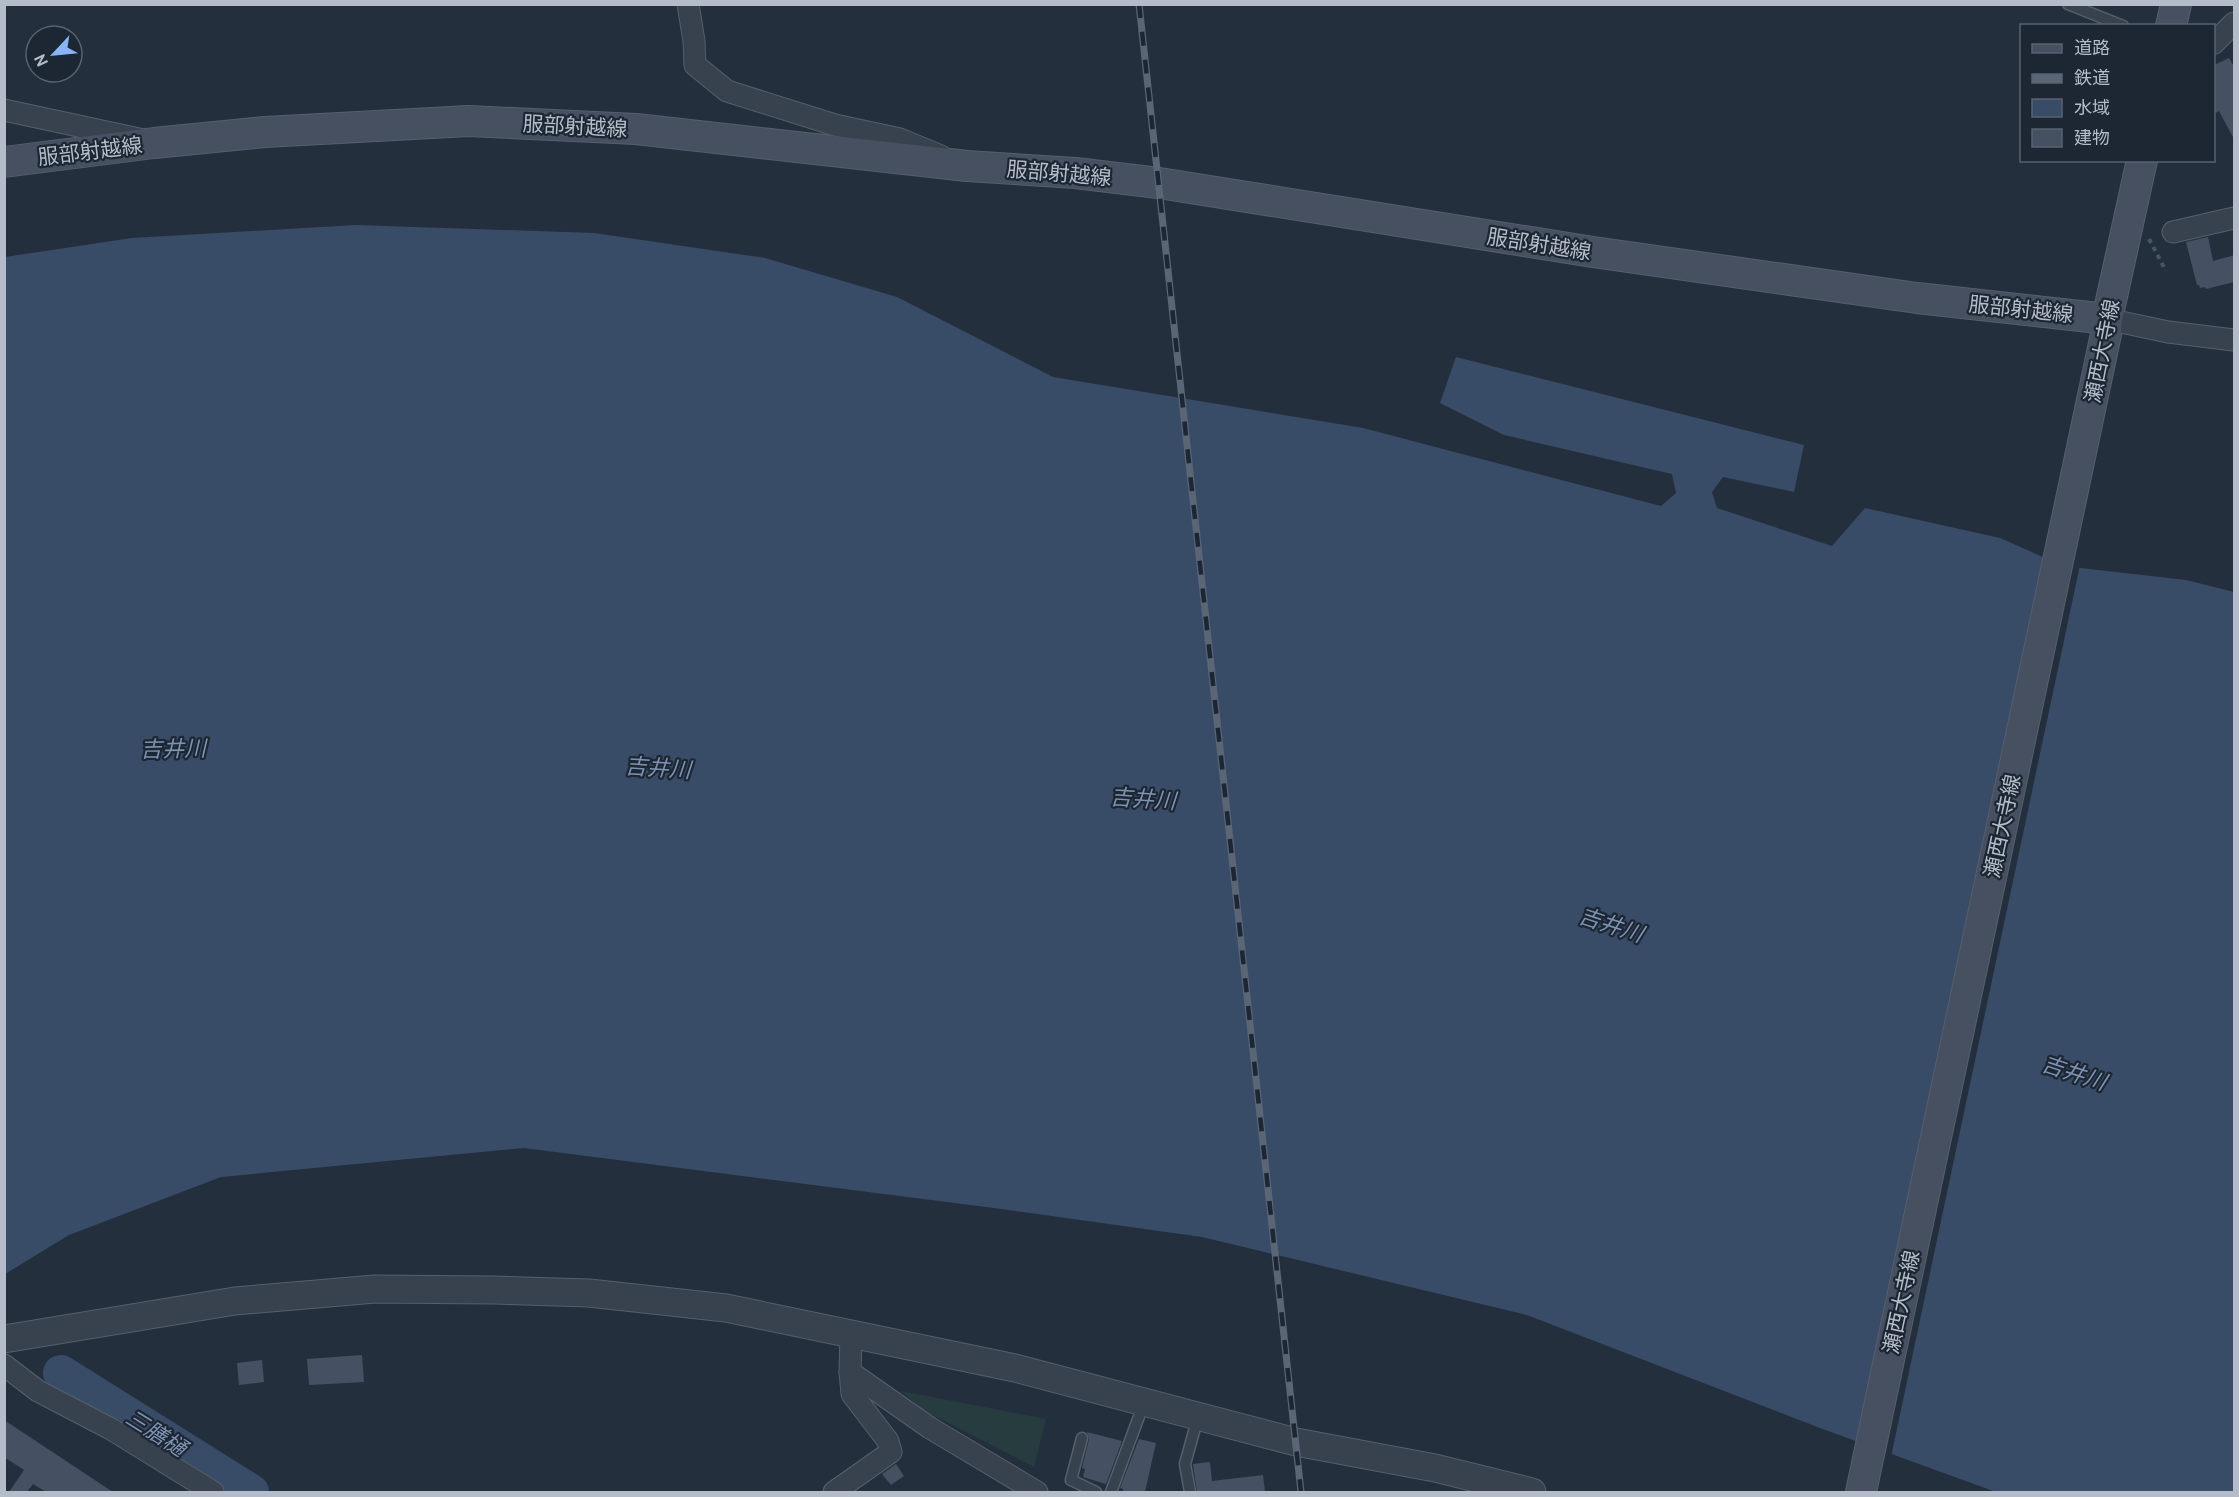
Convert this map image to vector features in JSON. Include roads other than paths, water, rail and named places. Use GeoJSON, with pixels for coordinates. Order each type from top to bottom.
{"type":"FeatureCollection","features":[{"type":"Feature","properties":{"kind":"main road"},"geometry":{"type":"LineString","coordinates":[[2171,24],[2176,4]]}},
{"type":"Feature","properties":{"kind":"main road","name":"服部射越線"},"geometry":{"type":"LineString","coordinates":[[4,162],[265,132],[469,121],[636,129],[967,166],[1075,173],[1159,183],[1593,252],[2106,326]]}},
{"type":"Feature","properties":{"kind":"main road","name":"瀬西大寺線"},"geometry":{"type":"LineString","coordinates":[[1861,1492],[2142,162]]}},
{"type":"Feature","properties":{"kind":"street"},"geometry":{"type":"LineString","coordinates":[[688,4],[695,65],[727,91],[835,125],[900,139],[967,166]]}},
{"type":"Feature","properties":{"kind":"street"},"geometry":{"type":"LineString","coordinates":[[2215,43],[2235,23]]}},
{"type":"Feature","properties":{"kind":"street"},"geometry":{"type":"LineString","coordinates":[[4,110],[154,143]]}},
{"type":"Feature","properties":{"kind":"street"},"geometry":{"type":"LineString","coordinates":[[2173,232],[2235,218]]}},
{"type":"Feature","properties":{"kind":"street"},"geometry":{"type":"LineString","coordinates":[[2106,326],[2235,340]]}},
{"type":"Feature","properties":{"kind":"street"},"geometry":{"type":"LineString","coordinates":[[4,1339],[234,1301],[375,1289],[589,1293],[726,1308],[1015,1368],[1296,1442],[1435,1468],[1532,1492]]}},
{"type":"Feature","properties":{"kind":"street"},"geometry":{"type":"LineString","coordinates":[[834,1492],[891,1452],[888,1441],[852,1394],[851,1335]]}},
{"type":"Feature","properties":{"kind":"street"},"geometry":{"type":"LineString","coordinates":[[4,1365],[38,1391],[111,1429],[213,1492]]}},
{"type":"Feature","properties":{"kind":"street"},"geometry":{"type":"LineString","coordinates":[[850,1372],[930,1428],[1037,1492]]}},
{"type":"Feature","properties":{"kind":"lane"},"geometry":{"type":"LineString","coordinates":[[2068,4],[2118,24]]}},
{"type":"Feature","properties":{"kind":"lane"},"geometry":{"type":"LineString","coordinates":[[1111,1492],[1144,1402]]}},
{"type":"Feature","properties":{"kind":"lane"},"geometry":{"type":"LineString","coordinates":[[1190,1492],[1185,1464],[1198,1416]]}},
{"type":"Feature","properties":{"kind":"lane"},"geometry":{"type":"LineString","coordinates":[[1082,1438],[1071,1480],[1096,1492]]}},
{"type":"Feature","properties":{"kind":"water","name":"吉井川"},"geometry":{"type":"Polygon","coordinates":[[[356,225],[594,233],[765,258],[897,297],[1053,377],[1363,428],[1661,506],[1676,493],[1672,474],[1504,435],[1440,403],[1456,357],[1804,445],[1794,492],[1723,477],[1712,492],[1717,508],[1832,546],[1865,508],[2000,538],[2063,566],[2186,580],[2234,592],[2234,1492],[1996,1492],[1820,1428],[1527,1315],[1202,1237],[524,1148],[221,1177],[69,1235],[5,1274],[5,257],[132,238],[356,225]]]}},
{"type":"Feature","properties":{"kind":"waterway","name":"三膳樋"},"geometry":{"type":"LineString","coordinates":[[61,1373],[251,1492]]}},
{"type":"Feature","properties":{"kind":"railway"},"geometry":{"type":"LineString","coordinates":[[1139,4],[1301,1492]]}}]}
